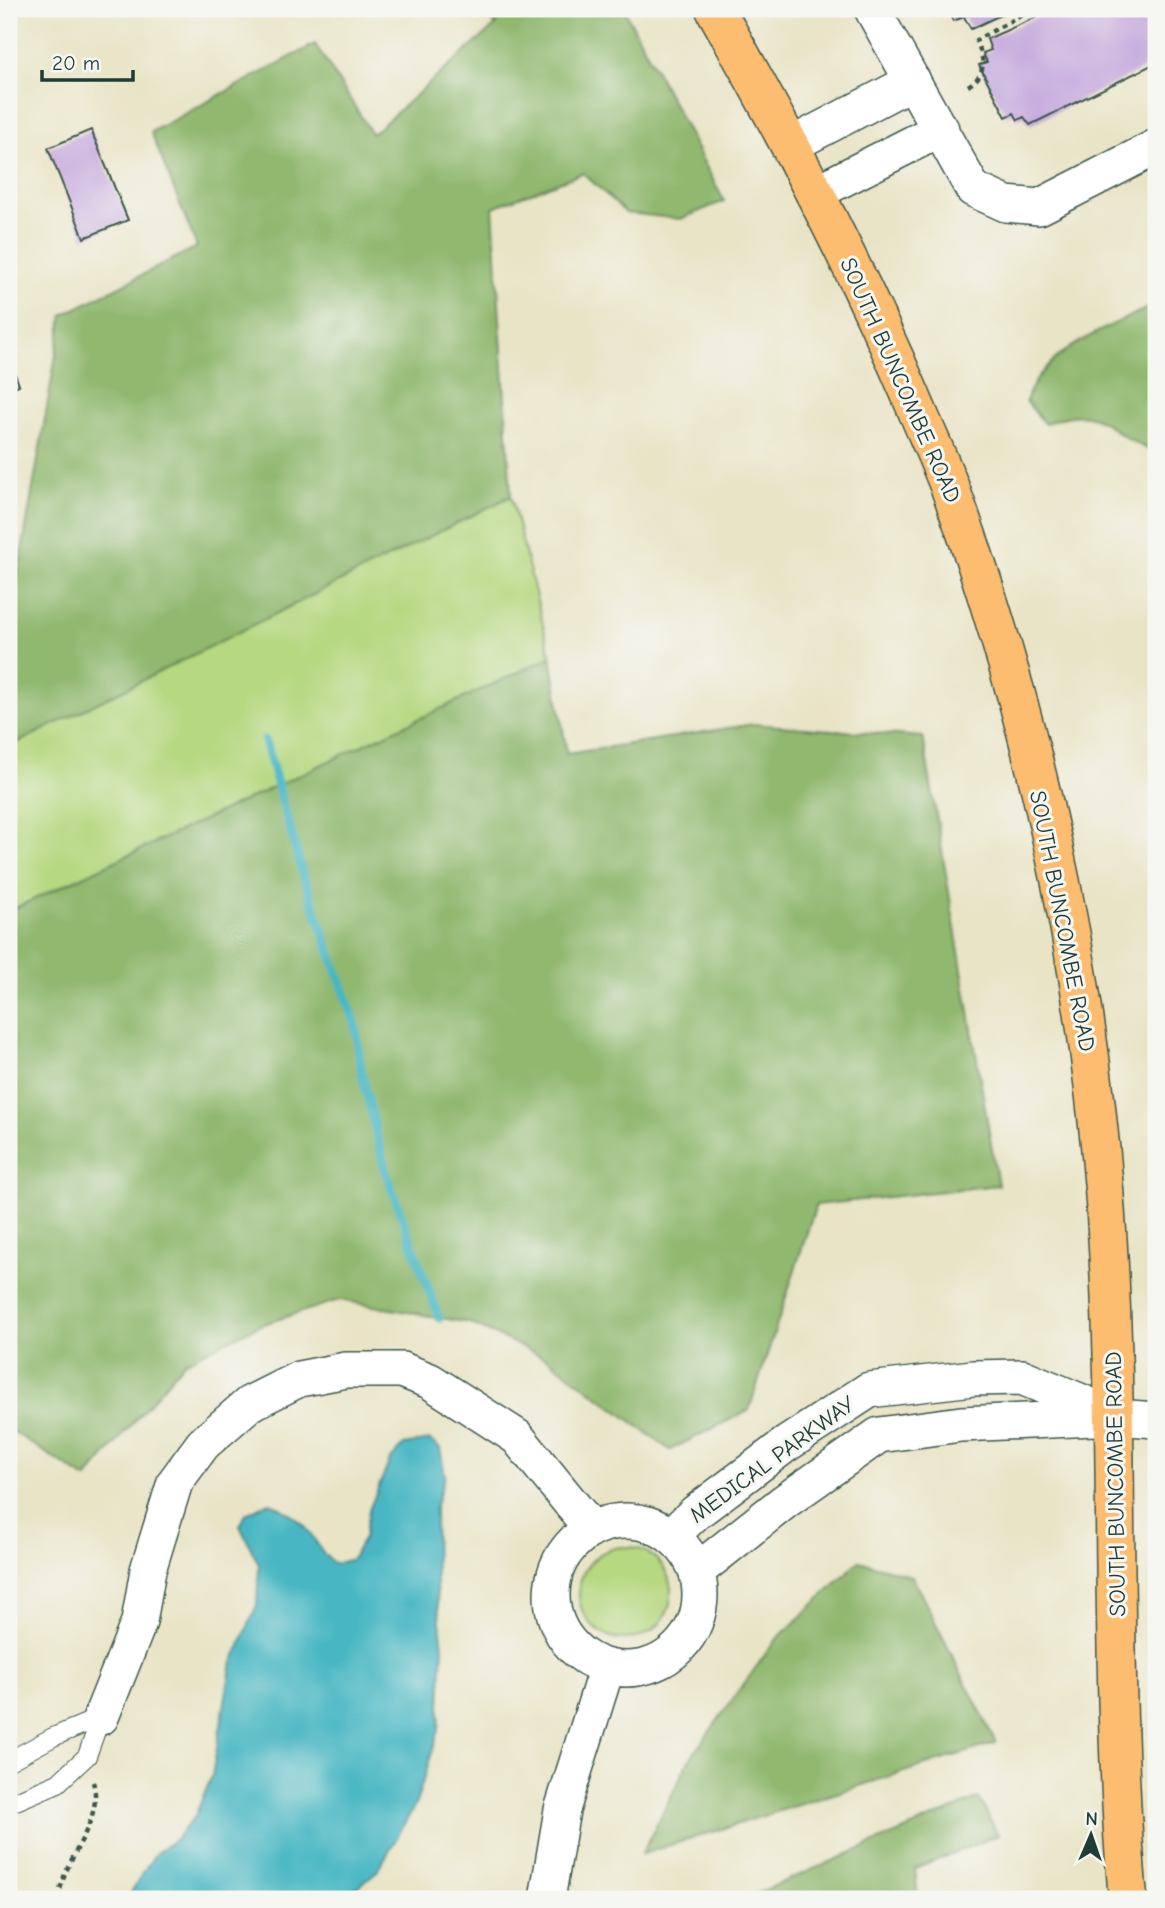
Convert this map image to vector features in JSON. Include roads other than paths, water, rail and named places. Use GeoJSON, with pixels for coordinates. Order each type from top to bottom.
{"type":"FeatureCollection","features":[{"type":"Feature","properties":{"kind":"main road","name":"SOUTH BUNCOMBE ROAD"},"geometry":{"type":"LineString","coordinates":[[716,9],[815,193],[883,332],[952,492],[998,629],[1037,782],[1072,939],[1090,1060],[1104,1190],[1116,1417],[1118,1721],[1128,1899]]}},
{"type":"Feature","properties":{"kind":"street"},"geometry":{"type":"LineString","coordinates":[[872,9],[973,189],[1006,204],[1039,206],[1156,147]]}},
{"type":"Feature","properties":{"kind":"street"},"geometry":{"type":"LineString","coordinates":[[789,146],[913,81]]}},
{"type":"Feature","properties":{"kind":"street"},"geometry":{"type":"LineString","coordinates":[[815,193],[940,129]]}},
{"type":"Feature","properties":{"kind":"street"},"geometry":{"type":"LineString","coordinates":[[101,1717],[139,1622],[148,1570],[175,1482],[203,1444],[249,1404],[299,1379],[346,1370],[402,1370],[430,1381],[517,1437],[591,1528],[571,1544],[557,1565],[550,1590],[553,1616],[565,1639],[583,1657],[607,1667],[630,1670],[652,1665],[680,1646],[698,1616],[700,1594],[697,1571]]}},
{"type":"Feature","properties":{"kind":"street","name":"MEDICAL PARKWAY"},"geometry":{"type":"LineString","coordinates":[[671,1536],[695,1513],[785,1445],[869,1390],[973,1378],[1023,1377],[1116,1417]]}},
{"type":"Feature","properties":{"kind":"street"},"geometry":{"type":"LineString","coordinates":[[1116,1417],[1156,1420]]}},
{"type":"Feature","properties":{"kind":"street","name":"MEDICAL PARKWAY"},"geometry":{"type":"LineString","coordinates":[[591,1528],[611,1522],[632,1521],[652,1525],[671,1536],[686,1552],[697,1571],[774,1510],[879,1435],[961,1424],[1116,1417]]}},
{"type":"Feature","properties":{"kind":"street"},"geometry":{"type":"LineString","coordinates":[[547,1899],[562,1810],[607,1667]]}},
{"type":"Feature","properties":{"kind":"lane"},"geometry":{"type":"LineString","coordinates":[[9,1761],[53,1737],[101,1717]]}},
{"type":"Feature","properties":{"kind":"lane"},"geometry":{"type":"LineString","coordinates":[[9,1804],[58,1783],[86,1756],[101,1717]]}},
{"type":"Feature","properties":{"kind":"water"},"geometry":{"type":"Polygon","coordinates":[[[429,1440],[440,1448],[445,1476],[435,1508],[436,1586],[443,1648],[439,1730],[416,1803],[378,1870],[344,1899],[127,1899],[155,1854],[177,1838],[195,1816],[212,1776],[231,1667],[257,1605],[259,1565],[240,1526],[246,1514],[269,1502],[301,1523],[335,1564],[352,1559],[364,1538],[369,1510],[390,1460],[404,1445],[429,1440]]]}},
{"type":"Feature","properties":{"kind":"waterway"},"geometry":{"type":"LineString","coordinates":[[265,740],[302,872],[355,1022],[362,1075],[386,1173],[439,1318]]}}]}
